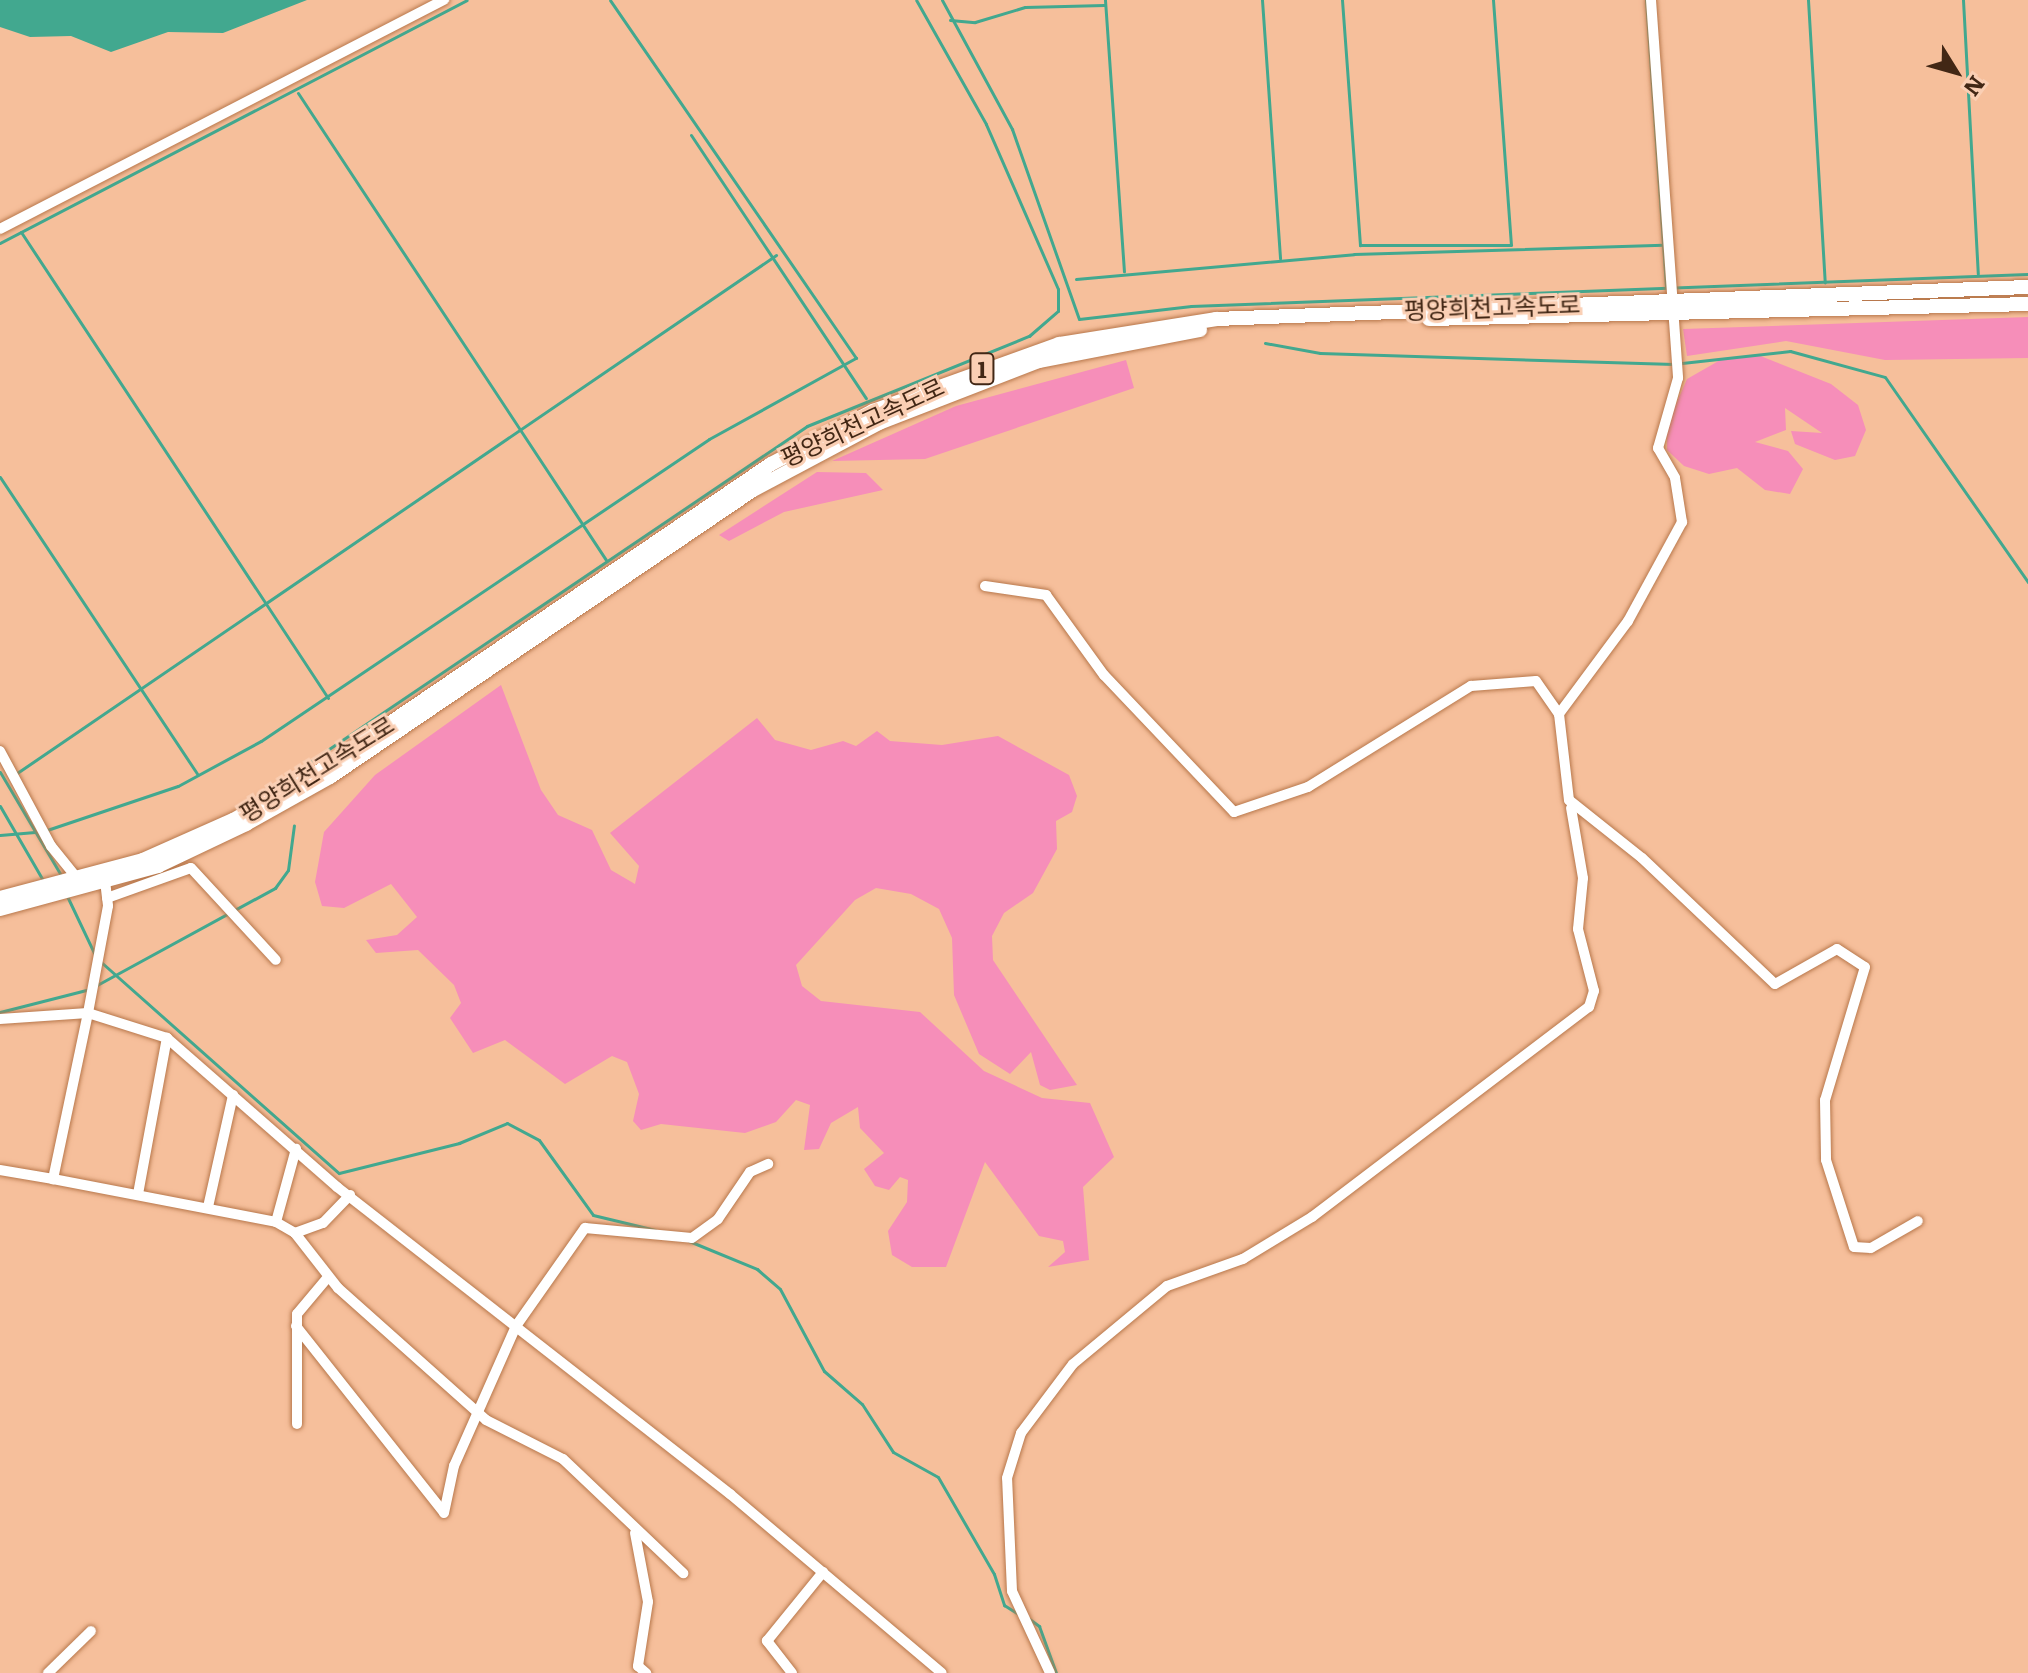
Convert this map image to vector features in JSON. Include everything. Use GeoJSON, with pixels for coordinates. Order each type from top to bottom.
{"type":"FeatureCollection","features":[{"type":"Feature","properties":{"kind":"highway","name":"평양희천고속도로"},"geometry":{"type":"LineString","coordinates":[[0,898],[105,881],[201,847],[330,777],[753,490],[960,388],[1156,335],[2028,287]]}},
{"type":"Feature","properties":{"kind":"highway","name":"평양희천고속도로"},"geometry":{"type":"LineString","coordinates":[[0,909],[191,840],[306,779],[771,464],[956,377],[1144,326],[1672,305],[2028,304]]}},
{"type":"Feature","properties":{"kind":"street"},"geometry":{"type":"LineString","coordinates":[[0,229],[444,0]]}},
{"type":"Feature","properties":{"kind":"street"},"geometry":{"type":"LineString","coordinates":[[1559,714],[1677,541],[1683,507],[1657,432],[1678,378],[1651,0]]}},
{"type":"Feature","properties":{"kind":"street"},"geometry":{"type":"LineString","coordinates":[[985,586],[1046,595],[1104,675],[1234,812],[1308,787],[1471,686],[1536,681],[1559,714],[1583,878],[1578,929],[1594,991],[1589,1007],[1312,1217],[1243,1259],[1167,1286],[1073,1364],[1021,1433],[1007,1478],[1012,1591],[1050,1673]]}},
{"type":"Feature","properties":{"kind":"street"},"geometry":{"type":"LineString","coordinates":[[0,751],[67,885]]}},
{"type":"Feature","properties":{"kind":"street"},"geometry":{"type":"LineString","coordinates":[[1571,808],[1642,858],[1775,984],[1837,949],[1865,967],[1825,1100],[1826,1160],[1854,1247],[1871,1248],[1918,1221]]}},
{"type":"Feature","properties":{"kind":"street"},"geometry":{"type":"LineString","coordinates":[[107,898],[191,868],[276,960]]}},
{"type":"Feature","properties":{"kind":"street"},"geometry":{"type":"LineString","coordinates":[[53,1179],[98,958],[107,898],[105,881]]}},
{"type":"Feature","properties":{"kind":"street"},"geometry":{"type":"LineString","coordinates":[[0,1021],[88,1013],[167,1038],[350,1195],[823,1572],[942,1673]]}},
{"type":"Feature","properties":{"kind":"street"},"geometry":{"type":"LineString","coordinates":[[138,1194],[167,1038]]}},
{"type":"Feature","properties":{"kind":"street"},"geometry":{"type":"LineString","coordinates":[[208,1207],[233,1095]]}},
{"type":"Feature","properties":{"kind":"street"},"geometry":{"type":"LineString","coordinates":[[276,1222],[296,1149]]}},
{"type":"Feature","properties":{"kind":"street"},"geometry":{"type":"LineString","coordinates":[[296,1326],[444,1513],[454,1466],[516,1326],[585,1228],[692,1238],[718,1219],[750,1172],[768,1164]]}},
{"type":"Feature","properties":{"kind":"street"},"geometry":{"type":"LineString","coordinates":[[0,1170],[208,1207],[276,1222],[295,1233],[328,1277],[477,1410],[563,1459],[635,1533],[683,1573]]}},
{"type":"Feature","properties":{"kind":"street"},"geometry":{"type":"LineString","coordinates":[[295,1233],[323,1223],[350,1195]]}},
{"type":"Feature","properties":{"kind":"street"},"geometry":{"type":"LineString","coordinates":[[297,1424],[296,1326],[301,1306],[328,1277]]}},
{"type":"Feature","properties":{"kind":"street"},"geometry":{"type":"LineString","coordinates":[[635,1533],[648,1602],[638,1666],[646,1673]]}},
{"type":"Feature","properties":{"kind":"street"},"geometry":{"type":"LineString","coordinates":[[792,1673],[767,1641],[823,1572]]}},
{"type":"Feature","properties":{"kind":"street"},"geometry":{"type":"LineString","coordinates":[[48,1673],[91,1631]]}},
{"type":"Feature","properties":{"kind":"shaded area"},"geometry":{"type":"Polygon","coordinates":[[[2028,317],[2028,358],[1885,360],[1786,341],[1687,356],[1683,329],[2028,317]]]}},
{"type":"Feature","properties":{"kind":"shaded area"},"geometry":{"type":"Polygon","coordinates":[[[1758,355],[1831,384],[1858,405],[1866,430],[1855,456],[1835,460],[1795,444],[1791,431],[1822,433],[1785,408],[1786,430],[1755,442],[1788,451],[1803,469],[1790,494],[1765,490],[1737,468],[1709,474],[1684,466],[1667,450],[1667,425],[1687,379],[1722,359],[1758,355]]]}},
{"type":"Feature","properties":{"kind":"shaded area"},"geometry":{"type":"Polygon","coordinates":[[[1126,360],[1134,388],[925,459],[832,461],[956,406],[1126,360]]]}},
{"type":"Feature","properties":{"kind":"shaded area"},"geometry":{"type":"Polygon","coordinates":[[[817,472],[866,473],[883,490],[784,512],[729,541],[719,535],[817,472]]]}},
{"type":"Feature","properties":{"kind":"shaded area"},"geometry":{"type":"Polygon","coordinates":[[[501,685],[541,790],[558,815],[592,830],[611,870],[635,884],[639,866],[610,833],[757,718],[775,740],[811,750],[843,741],[856,746],[877,731],[890,741],[942,745],[998,736],[1069,775],[1077,796],[1072,812],[1056,821],[1057,849],[1033,893],[1004,913],[992,936],[993,960],[1077,1085],[1050,1090],[1040,1085],[1031,1052],[1010,1074],[979,1054],[954,995],[952,938],[939,909],[911,894],[876,888],[855,900],[796,965],[802,986],[821,1001],[920,1012],[984,1071],[1042,1098],[1090,1103],[1114,1157],[1083,1187],[1089,1260],[1048,1267],[1065,1252],[1063,1241],[1039,1236],[985,1162],[946,1267],[912,1267],[892,1255],[888,1231],[907,1202],[908,1180],[900,1177],[889,1190],[875,1186],[864,1169],[884,1153],[860,1128],[858,1107],[831,1123],[819,1149],[804,1150],[810,1105],[796,1100],[776,1122],[745,1133],[661,1124],[641,1130],[633,1121],[639,1094],[627,1062],[612,1056],[565,1084],[505,1040],[473,1053],[450,1018],[461,1003],[454,985],[418,950],[376,953],[366,940],[397,935],[417,917],[391,884],[344,908],[322,906],[315,882],[324,832],[375,775],[501,685]]]}},
{"type":"Feature","properties":{"kind":"water"},"geometry":{"type":"Polygon","coordinates":[[[0,0],[307,0],[223,33],[168,32],[111,52],[71,36],[30,37],[0,27],[0,0]]]}},
{"type":"Feature","properties":{"kind":"waterway"},"geometry":{"type":"LineString","coordinates":[[0,243],[467,0]]}},
{"type":"Feature","properties":{"kind":"waterway"},"geometry":{"type":"LineString","coordinates":[[47,830],[178,786],[261,741],[709,439],[856,358],[610,0]]}},
{"type":"Feature","properties":{"kind":"waterway"},"geometry":{"type":"LineString","coordinates":[[283,780],[807,426],[1029,336],[1058,311],[1058,289],[986,124],[916,0]]}},
{"type":"Feature","properties":{"kind":"waterway"},"geometry":{"type":"LineString","coordinates":[[942,0],[1012,129],[1079,319],[1191,306],[2028,274]]}},
{"type":"Feature","properties":{"kind":"waterway"},"geometry":{"type":"LineString","coordinates":[[1105,0],[1124,271]]}},
{"type":"Feature","properties":{"kind":"waterway"},"geometry":{"type":"LineString","coordinates":[[1262,0],[1280,258]]}},
{"type":"Feature","properties":{"kind":"waterway"},"geometry":{"type":"LineString","coordinates":[[1342,0],[1360,245],[1511,245]]}},
{"type":"Feature","properties":{"kind":"waterway"},"geometry":{"type":"LineString","coordinates":[[1493,0],[1511,244]]}},
{"type":"Feature","properties":{"kind":"waterway"},"geometry":{"type":"LineString","coordinates":[[1646,0],[1666,287]]}},
{"type":"Feature","properties":{"kind":"waterway"},"geometry":{"type":"LineString","coordinates":[[1808,0],[1825,282]]}},
{"type":"Feature","properties":{"kind":"waterway"},"geometry":{"type":"LineString","coordinates":[[1963,0],[1978,274]]}},
{"type":"Feature","properties":{"kind":"waterway"},"geometry":{"type":"LineString","coordinates":[[950,20],[975,22],[1025,7],[1104,5]]}},
{"type":"Feature","properties":{"kind":"waterway"},"geometry":{"type":"LineString","coordinates":[[298,93],[606,560]]}},
{"type":"Feature","properties":{"kind":"waterway"},"geometry":{"type":"LineString","coordinates":[[691,135],[866,398]]}},
{"type":"Feature","properties":{"kind":"waterway"},"geometry":{"type":"LineString","coordinates":[[21,232],[328,698]]}},
{"type":"Feature","properties":{"kind":"waterway"},"geometry":{"type":"LineString","coordinates":[[1076,279],[1354,254],[1663,245]]}},
{"type":"Feature","properties":{"kind":"waterway"},"geometry":{"type":"LineString","coordinates":[[17,773],[776,255]]}},
{"type":"Feature","properties":{"kind":"waterway"},"geometry":{"type":"LineString","coordinates":[[1265,343],[1320,353],[1674,364]]}},
{"type":"Feature","properties":{"kind":"waterway"},"geometry":{"type":"LineString","coordinates":[[1682,363],[1790,351],[1885,377],[2028,582]]}},
{"type":"Feature","properties":{"kind":"waterway"},"geometry":{"type":"LineString","coordinates":[[0,477],[197,774]]}},
{"type":"Feature","properties":{"kind":"waterway"},"geometry":{"type":"LineString","coordinates":[[0,772],[62,877]]}},
{"type":"Feature","properties":{"kind":"waterway"},"geometry":{"type":"LineString","coordinates":[[0,806],[44,882]]}},
{"type":"Feature","properties":{"kind":"waterway"},"geometry":{"type":"LineString","coordinates":[[97,985],[275,888],[288,870],[294,825]]}},
{"type":"Feature","properties":{"kind":"waterway"},"geometry":{"type":"LineString","coordinates":[[0,835],[35,832]]}},
{"type":"Feature","properties":{"kind":"waterway"},"geometry":{"type":"LineString","coordinates":[[67,896],[96,957]]}},
{"type":"Feature","properties":{"kind":"waterway"},"geometry":{"type":"LineString","coordinates":[[101,962],[339,1173],[459,1143],[507,1123],[539,1140],[593,1215],[655,1230]]}},
{"type":"Feature","properties":{"kind":"waterway"},"geometry":{"type":"LineString","coordinates":[[0,1012],[90,989]]}},
{"type":"Feature","properties":{"kind":"waterway"},"geometry":{"type":"LineString","coordinates":[[689,1241],[757,1269],[780,1289],[824,1371],[862,1404],[893,1452],[938,1477],[994,1574],[1004,1605],[1020,1615]]}},
{"type":"Feature","properties":{"kind":"waterway"},"geometry":{"type":"LineString","coordinates":[[1028,1618],[1039,1626],[1056,1673]]}}]}
